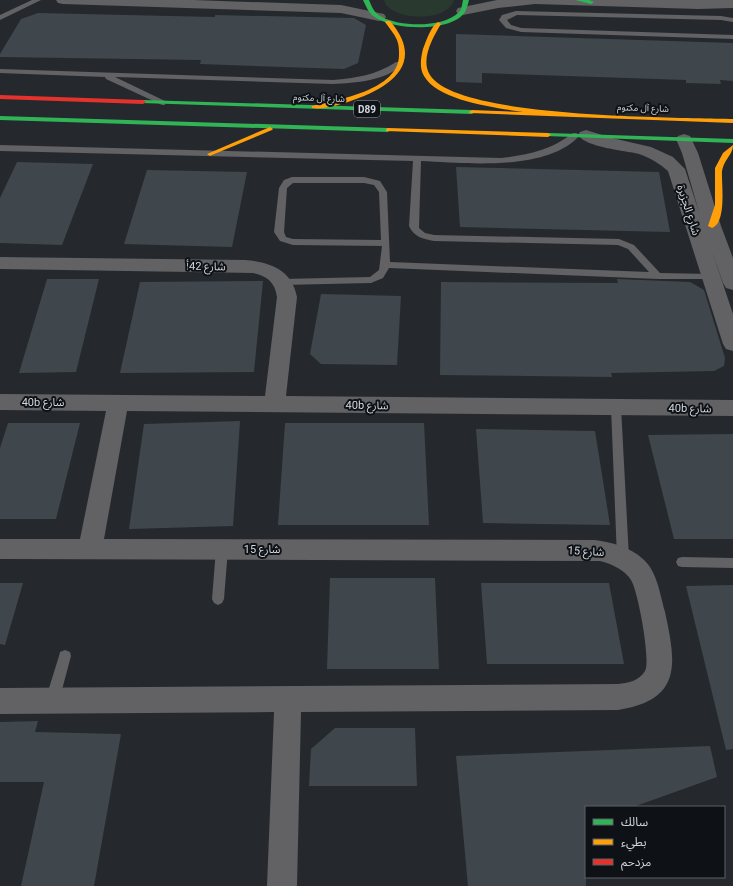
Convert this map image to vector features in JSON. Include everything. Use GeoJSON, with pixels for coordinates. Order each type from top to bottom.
{"type":"FeatureCollection","features":[{"type":"Feature","properties":{"kind":"main road"},"geometry":{"type":"LineString","coordinates":[[314,107],[339,103],[368,93],[394,75],[402,62],[404,49],[402,39],[397,30],[371,11],[366,0]]}},
{"type":"Feature","properties":{"kind":"main road"},"geometry":{"type":"LineString","coordinates":[[384,20],[413,26],[438,24],[453,19],[465,6]]}},
{"type":"Feature","properties":{"kind":"main road"},"geometry":{"type":"LineString","coordinates":[[438,24],[428,45],[425,68],[427,76],[435,85],[447,93],[462,98],[568,116]]}},
{"type":"Feature","properties":{"kind":"main road","name":"شارع آل مكتوم"},"geometry":{"type":"LineString","coordinates":[[0,98],[733,121]]}},
{"type":"Feature","properties":{"kind":"main road","name":"D89"},"geometry":{"type":"LineString","coordinates":[[0,118],[581,135],[733,141]]}},
{"type":"Feature","properties":{"kind":"main road"},"geometry":{"type":"LineString","coordinates":[[656,118],[675,126],[681,132],[684,139]]}},
{"type":"Feature","properties":{"kind":"main road"},"geometry":{"type":"LineString","coordinates":[[210,154],[276,126]]}},
{"type":"Feature","properties":{"kind":"main road"},"geometry":{"type":"LineString","coordinates":[[712,226],[718,215],[720,203],[717,167],[721,158],[733,147]]}},
{"type":"Feature","properties":{"kind":"street"},"geometry":{"type":"LineString","coordinates":[[63,0],[341,9],[384,20]]}},
{"type":"Feature","properties":{"kind":"street"},"geometry":{"type":"LineString","coordinates":[[465,6],[535,0],[584,1],[610,9],[649,2],[733,8]]}},
{"type":"Feature","properties":{"kind":"street"},"geometry":{"type":"LineString","coordinates":[[698,5],[733,4]]}},
{"type":"Feature","properties":{"kind":"street","name":"شارع الجزيرة"},"geometry":{"type":"LineString","coordinates":[[581,135],[605,143],[652,152],[670,163],[676,169],[733,344]]}},
{"type":"Feature","properties":{"kind":"street","name":"شارع الجزيرة"},"geometry":{"type":"LineString","coordinates":[[684,139],[690,153],[712,226],[733,283]]}},
{"type":"Feature","properties":{"kind":"street","name":"شارع 42أ"},"geometry":{"type":"LineString","coordinates":[[0,263],[254,267],[269,271],[283,282]]}},
{"type":"Feature","properties":{"kind":"street"},"geometry":{"type":"LineString","coordinates":[[275,404],[287,297],[283,282]]}},
{"type":"Feature","properties":{"kind":"street","name":"40b شارع"},"geometry":{"type":"LineString","coordinates":[[0,402],[733,408]]}},
{"type":"Feature","properties":{"kind":"street"},"geometry":{"type":"LineString","coordinates":[[90,549],[118,403]]}},
{"type":"Feature","properties":{"kind":"street","name":"شارع 15"},"geometry":{"type":"LineString","coordinates":[[0,549],[595,550],[609,552],[623,558],[635,567],[643,578],[647,591],[660,662],[657,676],[648,688],[634,695],[618,697],[0,701]]}},
{"type":"Feature","properties":{"kind":"street"},"geometry":{"type":"LineString","coordinates":[[282,886],[288,699]]}},
{"type":"Feature","properties":{"kind":"lane"},"geometry":{"type":"LineString","coordinates":[[0,18],[14,10],[38,0]]}},
{"type":"Feature","properties":{"kind":"lane"},"geometry":{"type":"LineString","coordinates":[[733,20],[610,9],[516,13],[505,16],[503,20],[504,24],[508,27],[521,30],[733,37]]}},
{"type":"Feature","properties":{"kind":"lane"},"geometry":{"type":"LineString","coordinates":[[1,71],[350,81],[380,75],[402,62]]}},
{"type":"Feature","properties":{"kind":"lane"},"geometry":{"type":"LineString","coordinates":[[104,75],[162,103]]}},
{"type":"Feature","properties":{"kind":"lane"},"geometry":{"type":"LineString","coordinates":[[0,148],[501,161],[524,158],[551,151],[581,135]]}},
{"type":"Feature","properties":{"kind":"lane"},"geometry":{"type":"LineString","coordinates":[[417,159],[414,226],[423,235],[434,238],[618,242],[630,247],[658,276]]}},
{"type":"Feature","properties":{"kind":"lane"},"geometry":{"type":"LineString","coordinates":[[283,282],[371,280],[379,277],[384,272],[386,265],[383,192],[382,187],[377,183],[364,180],[298,179],[287,182],[284,185],[279,232],[283,239],[293,242],[385,243]]}},
{"type":"Feature","properties":{"kind":"lane"},"geometry":{"type":"LineString","coordinates":[[386,265],[658,276],[711,276]]}},
{"type":"Feature","properties":{"kind":"lane"},"geometry":{"type":"LineString","coordinates":[[616,407],[623,558]]}},
{"type":"Feature","properties":{"kind":"lane"},"geometry":{"type":"LineString","coordinates":[[218,599],[222,549]]}},
{"type":"Feature","properties":{"kind":"lane"},"geometry":{"type":"LineString","coordinates":[[682,562],[733,563]]}},
{"type":"Feature","properties":{"kind":"lane"},"geometry":{"type":"LineString","coordinates":[[52,701],[65,656]]}},
{"type":"Feature","properties":{"kind":"green space"},"geometry":{"type":"Polygon","coordinates":[[[384,0],[454,0],[449,8],[440,13],[429,16],[417,16],[395,12],[384,0]]]}},
{"type":"Feature","properties":{"kind":"building"},"geometry":{"type":"Polygon","coordinates":[[[38,13],[354,18],[366,25],[358,63],[344,69],[200,64],[201,60],[0,57],[0,54],[21,19],[38,13]]]}},
{"type":"Feature","properties":{"kind":"building"},"geometry":{"type":"Polygon","coordinates":[[[456,34],[733,43],[733,81],[720,80],[721,84],[686,83],[686,80],[482,73],[482,83],[456,82],[456,34]]]}},
{"type":"Feature","properties":{"kind":"building"},"geometry":{"type":"Polygon","coordinates":[[[17,162],[93,164],[62,245],[0,243],[0,198],[17,162]]]}},
{"type":"Feature","properties":{"kind":"building"},"geometry":{"type":"Polygon","coordinates":[[[456,167],[659,172],[670,232],[460,227],[456,167]]]}},
{"type":"Feature","properties":{"kind":"building"},"geometry":{"type":"Polygon","coordinates":[[[147,170],[247,172],[232,247],[124,244],[147,170]]]}},
{"type":"Feature","properties":{"kind":"building"},"geometry":{"type":"Polygon","coordinates":[[[47,279],[99,279],[76,372],[19,373],[47,279]]]}},
{"type":"Feature","properties":{"kind":"building"},"geometry":{"type":"Polygon","coordinates":[[[617,279],[690,282],[704,290],[725,358],[724,366],[714,371],[611,373],[612,377],[440,375],[441,282],[618,283],[617,279]]]}},
{"type":"Feature","properties":{"kind":"building"},"geometry":{"type":"Polygon","coordinates":[[[263,281],[254,372],[120,373],[140,282],[263,281]]]}},
{"type":"Feature","properties":{"kind":"building"},"geometry":{"type":"Polygon","coordinates":[[[321,294],[401,296],[397,365],[321,364],[310,354],[321,294]]]}},
{"type":"Feature","properties":{"kind":"building"},"geometry":{"type":"Polygon","coordinates":[[[240,421],[233,526],[129,529],[144,424],[240,421]]]}},
{"type":"Feature","properties":{"kind":"building"},"geometry":{"type":"Polygon","coordinates":[[[8,423],[80,423],[56,519],[0,519],[0,448],[8,423]]]}},
{"type":"Feature","properties":{"kind":"building"},"geometry":{"type":"Polygon","coordinates":[[[285,423],[424,423],[429,525],[278,525],[285,423]]]}},
{"type":"Feature","properties":{"kind":"building"},"geometry":{"type":"Polygon","coordinates":[[[476,429],[595,431],[610,525],[483,523],[476,429]]]}},
{"type":"Feature","properties":{"kind":"building"},"geometry":{"type":"Polygon","coordinates":[[[733,434],[733,539],[674,539],[648,435],[733,434]]]}},
{"type":"Feature","properties":{"kind":"building"},"geometry":{"type":"Polygon","coordinates":[[[330,578],[435,578],[439,669],[327,669],[330,578]]]}},
{"type":"Feature","properties":{"kind":"building"},"geometry":{"type":"Polygon","coordinates":[[[0,583],[23,583],[5,645],[0,644],[0,583]]]}},
{"type":"Feature","properties":{"kind":"building"},"geometry":{"type":"Polygon","coordinates":[[[481,583],[609,583],[624,664],[487,664],[481,583]]]}},
{"type":"Feature","properties":{"kind":"building"},"geometry":{"type":"Polygon","coordinates":[[[733,585],[733,749],[726,750],[686,586],[733,585]]]}},
{"type":"Feature","properties":{"kind":"building"},"geometry":{"type":"Polygon","coordinates":[[[38,721],[35,732],[121,734],[94,886],[21,886],[44,782],[0,782],[0,722],[38,721]]]}},
{"type":"Feature","properties":{"kind":"building"},"geometry":{"type":"Polygon","coordinates":[[[335,728],[415,728],[417,786],[309,786],[311,749],[335,728]]]}},
{"type":"Feature","properties":{"kind":"building"},"geometry":{"type":"Polygon","coordinates":[[[710,746],[717,777],[636,806],[585,806],[586,886],[468,886],[456,756],[710,746]]]}},
{"type":"Feature","properties":{"kind":"traffic: fast"},"geometry":{"type":"LineString","coordinates":[[366,0],[371,11],[379,18],[403,25],[416,26],[430,25],[454,18],[462,12],[466,0]]}},
{"type":"Feature","properties":{"kind":"traffic: fast"},"geometry":{"type":"LineString","coordinates":[[578,0],[591,2]]}},
{"type":"Feature","properties":{"kind":"traffic: fast"},"geometry":{"type":"LineString","coordinates":[[143,102],[472,112]]}},
{"type":"Feature","properties":{"kind":"traffic: fast"},"geometry":{"type":"LineString","coordinates":[[0,118],[388,130]]}},
{"type":"Feature","properties":{"kind":"traffic: fast"},"geometry":{"type":"LineString","coordinates":[[548,135],[733,141]]}},
{"type":"Feature","properties":{"kind":"traffic: slow"},"geometry":{"type":"LineString","coordinates":[[314,107],[341,102],[357,97],[386,82],[396,72],[402,60],[402,45],[395,30],[388,22]]}},
{"type":"Feature","properties":{"kind":"traffic: slow"},"geometry":{"type":"LineString","coordinates":[[438,24],[424,56],[427,76],[436,86],[450,93],[487,104],[557,114]]}},
{"type":"Feature","properties":{"kind":"traffic: slow"},"geometry":{"type":"LineString","coordinates":[[472,112],[733,121]]}},
{"type":"Feature","properties":{"kind":"traffic: slow"},"geometry":{"type":"LineString","coordinates":[[210,154],[270,129]]}},
{"type":"Feature","properties":{"kind":"traffic: slow"},"geometry":{"type":"LineString","coordinates":[[388,130],[548,135]]}},
{"type":"Feature","properties":{"kind":"traffic: slow"},"geometry":{"type":"LineString","coordinates":[[712,226],[719,205],[719,168],[721,162],[733,147]]}},
{"type":"Feature","properties":{"kind":"traffic: jam"},"geometry":{"type":"LineString","coordinates":[[0,97],[143,102]]}}]}
